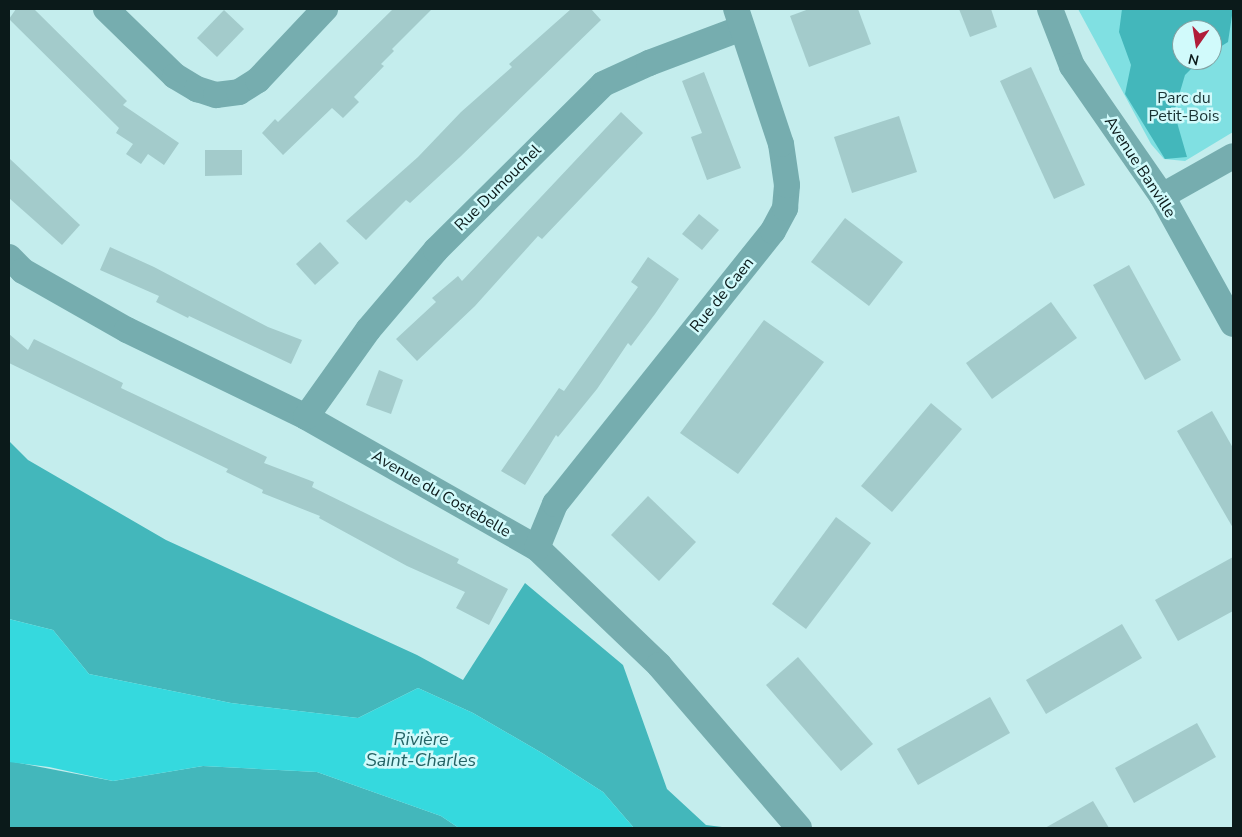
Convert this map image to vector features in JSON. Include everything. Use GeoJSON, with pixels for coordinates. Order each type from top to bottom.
{"type":"FeatureCollection","features":[{"type":"Feature","properties":{"kind":"street"},"geometry":{"type":"LineString","coordinates":[[106,9],[175,76],[197,89],[216,95],[239,92],[258,80],[325,9]]}},
{"type":"Feature","properties":{"kind":"street","name":"Avenue Banville"},"geometry":{"type":"LineString","coordinates":[[1050,9],[1072,66],[1162,196],[1233,324]]}},
{"type":"Feature","properties":{"kind":"street","name":"Rue Dumouchel"},"geometry":{"type":"LineString","coordinates":[[306,417],[368,330],[436,250],[603,84],[739,18]]}},
{"type":"Feature","properties":{"kind":"street","name":"Rue de Caen"},"geometry":{"type":"LineString","coordinates":[[537,548],[555,504],[773,231],[785,208],[786,185],[781,144],[739,18]]}},
{"type":"Feature","properties":{"kind":"street"},"geometry":{"type":"LineString","coordinates":[[1162,196],[1233,156]]}},
{"type":"Feature","properties":{"kind":"street","name":"Avenue du Costebelle"},"geometry":{"type":"LineString","coordinates":[[9,257],[23,271],[127,330],[306,417],[537,548],[659,665],[799,828]]}},
{"type":"Feature","properties":{"kind":"green space","name":"Parc du Petit-Bois"},"geometry":{"type":"Polygon","coordinates":[[[1078,9],[1233,9],[1233,132],[1185,161],[1164,159],[1151,144],[1078,9]]]}},
{"type":"Feature","properties":{"kind":"shaded area"},"geometry":{"type":"Polygon","coordinates":[[[1122,9],[1233,9],[1228,42],[1222,46],[1222,20],[1172,20],[1172,70],[1190,70],[1185,75],[1174,112],[1187,157],[1165,159],[1125,94],[1131,65],[1119,32],[1122,9]]]}},
{"type":"Feature","properties":{"kind":"shaded area"},"geometry":{"type":"Polygon","coordinates":[[[9,441],[28,460],[166,540],[417,655],[463,680],[525,583],[623,665],[667,789],[706,825],[730,828],[634,828],[603,792],[542,753],[473,713],[418,688],[358,718],[231,703],[89,674],[53,630],[9,619],[9,441]]]}},
{"type":"Feature","properties":{"kind":"shaded area"},"geometry":{"type":"Polygon","coordinates":[[[9,761],[113,781],[203,766],[317,772],[441,816],[459,828],[9,828],[9,761]]]}},
{"type":"Feature","properties":{"kind":"water","name":"Rivière Saint-Charles"},"geometry":{"type":"Polygon","coordinates":[[[9,619],[53,630],[89,674],[231,703],[358,718],[418,688],[473,713],[542,753],[603,792],[634,828],[459,828],[441,816],[317,772],[203,766],[113,781],[49,767],[9,762],[9,619]]]}},
{"type":"Feature","properties":{"kind":"building"},"geometry":{"type":"Polygon","coordinates":[[[16,9],[34,9],[127,101],[123,105],[179,143],[164,165],[148,154],[141,164],[126,154],[133,144],[116,133],[119,128],[9,19],[16,9]]]}},
{"type":"Feature","properties":{"kind":"building"},"geometry":{"type":"Polygon","coordinates":[[[393,9],[432,9],[392,49],[394,51],[381,64],[384,66],[354,97],[359,102],[343,118],[332,108],[283,155],[262,133],[275,119],[278,122],[393,9]]]}},
{"type":"Feature","properties":{"kind":"building"},"geometry":{"type":"Polygon","coordinates":[[[571,9],[591,9],[601,20],[460,157],[410,203],[406,200],[366,240],[346,221],[418,157],[461,112],[512,67],[509,64],[571,9]]]}},
{"type":"Feature","properties":{"kind":"building"},"geometry":{"type":"Polygon","coordinates":[[[809,9],[858,9],[871,44],[809,67],[790,16],[809,9]]]}},
{"type":"Feature","properties":{"kind":"building"},"geometry":{"type":"Polygon","coordinates":[[[959,9],[991,9],[997,27],[970,37],[959,9]]]}},
{"type":"Feature","properties":{"kind":"building"},"geometry":{"type":"Polygon","coordinates":[[[224,10],[244,29],[217,57],[197,38],[224,10]]]}},
{"type":"Feature","properties":{"kind":"building"},"geometry":{"type":"Polygon","coordinates":[[[1031,67],[1085,185],[1054,199],[1000,81],[1031,67]]]}},
{"type":"Feature","properties":{"kind":"building"},"geometry":{"type":"Polygon","coordinates":[[[704,72],[741,168],[707,180],[691,137],[702,133],[682,81],[704,72]]]}},
{"type":"Feature","properties":{"kind":"building"},"geometry":{"type":"Polygon","coordinates":[[[621,112],[643,133],[542,239],[538,236],[475,306],[417,361],[396,339],[436,302],[432,298],[458,276],[462,281],[621,112]]]}},
{"type":"Feature","properties":{"kind":"building"},"geometry":{"type":"Polygon","coordinates":[[[899,116],[917,172],[852,193],[834,137],[899,116]]]}},
{"type":"Feature","properties":{"kind":"building"},"geometry":{"type":"Polygon","coordinates":[[[205,150],[242,150],[242,175],[205,176],[205,150]]]}},
{"type":"Feature","properties":{"kind":"building"},"geometry":{"type":"Polygon","coordinates":[[[9,158],[80,225],[62,245],[9,198],[9,158]]]}},
{"type":"Feature","properties":{"kind":"building"},"geometry":{"type":"Polygon","coordinates":[[[699,214],[719,230],[702,250],[682,234],[699,214]]]}},
{"type":"Feature","properties":{"kind":"building"},"geometry":{"type":"Polygon","coordinates":[[[845,218],[903,262],[869,306],[811,262],[845,218]]]}},
{"type":"Feature","properties":{"kind":"building"},"geometry":{"type":"Polygon","coordinates":[[[320,242],[339,263],[315,285],[296,264],[320,242]]]}},
{"type":"Feature","properties":{"kind":"building"},"geometry":{"type":"Polygon","coordinates":[[[110,247],[154,267],[268,327],[302,340],[291,364],[189,316],[188,318],[156,302],[159,296],[100,270],[110,247]]]}},
{"type":"Feature","properties":{"kind":"building"},"geometry":{"type":"Polygon","coordinates":[[[648,257],[679,279],[655,314],[631,346],[628,343],[597,389],[558,437],[556,435],[525,485],[501,471],[559,388],[564,391],[638,287],[631,282],[648,257]]]}},
{"type":"Feature","properties":{"kind":"building"},"geometry":{"type":"Polygon","coordinates":[[[1129,265],[1181,360],[1145,380],[1093,285],[1129,265]]]}},
{"type":"Feature","properties":{"kind":"building"},"geometry":{"type":"Polygon","coordinates":[[[1051,302],[1077,338],[992,399],[966,363],[1051,302]]]}},
{"type":"Feature","properties":{"kind":"building"},"geometry":{"type":"Polygon","coordinates":[[[764,320],[824,362],[738,474],[680,433],[764,320]]]}},
{"type":"Feature","properties":{"kind":"building"},"geometry":{"type":"Polygon","coordinates":[[[9,334],[28,350],[34,339],[123,383],[121,388],[267,457],[264,463],[314,482],[312,487],[459,559],[457,563],[508,589],[489,625],[456,608],[465,592],[407,566],[319,518],[320,516],[262,493],[263,490],[226,472],[228,469],[9,363],[9,334]]]}},
{"type":"Feature","properties":{"kind":"building"},"geometry":{"type":"Polygon","coordinates":[[[379,370],[403,380],[391,414],[366,405],[379,370]]]}},
{"type":"Feature","properties":{"kind":"building"},"geometry":{"type":"Polygon","coordinates":[[[931,403],[962,429],[892,512],[861,486],[931,403]]]}},
{"type":"Feature","properties":{"kind":"building"},"geometry":{"type":"Polygon","coordinates":[[[1212,411],[1233,448],[1233,528],[1177,431],[1212,411]]]}},
{"type":"Feature","properties":{"kind":"building"},"geometry":{"type":"Polygon","coordinates":[[[648,496],[696,542],[659,581],[611,535],[648,496]]]}},
{"type":"Feature","properties":{"kind":"building"},"geometry":{"type":"Polygon","coordinates":[[[836,517],[871,543],[806,629],[772,604],[836,517]]]}},
{"type":"Feature","properties":{"kind":"building"},"geometry":{"type":"Polygon","coordinates":[[[1233,557],[1233,611],[1178,641],[1155,600],[1233,557]]]}},
{"type":"Feature","properties":{"kind":"building"},"geometry":{"type":"Polygon","coordinates":[[[1122,624],[1142,658],[1046,714],[1026,680],[1122,624]]]}},
{"type":"Feature","properties":{"kind":"building"},"geometry":{"type":"Polygon","coordinates":[[[798,657],[873,744],[841,771],[766,685],[798,657]]]}},
{"type":"Feature","properties":{"kind":"building"},"geometry":{"type":"Polygon","coordinates":[[[990,697],[1010,733],[918,785],[897,749],[990,697]]]}},
{"type":"Feature","properties":{"kind":"building"},"geometry":{"type":"Polygon","coordinates":[[[1197,723],[1216,757],[1134,803],[1115,768],[1197,723]]]}},
{"type":"Feature","properties":{"kind":"building"},"geometry":{"type":"Polygon","coordinates":[[[1093,801],[1109,828],[1045,828],[1093,801]]]}}]}
